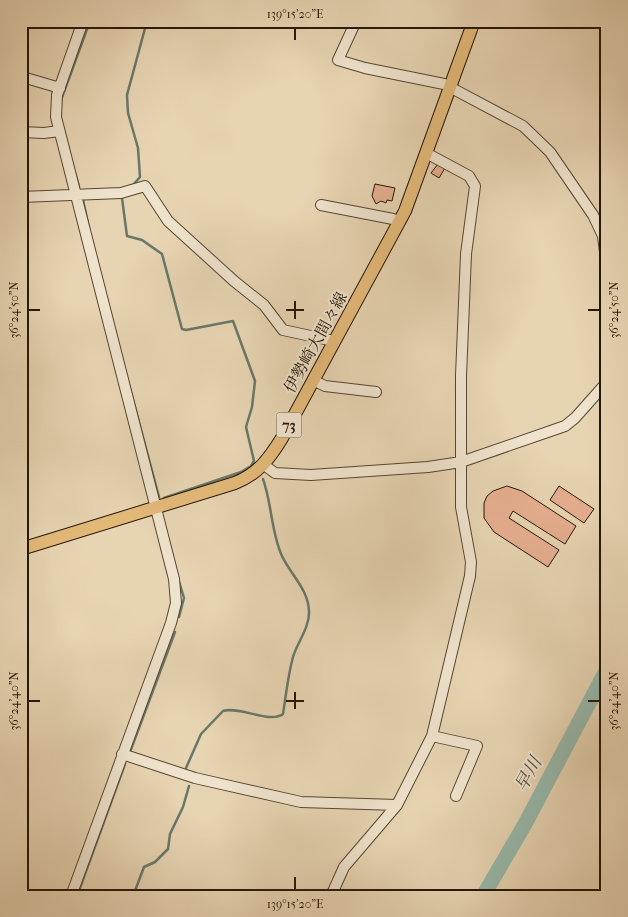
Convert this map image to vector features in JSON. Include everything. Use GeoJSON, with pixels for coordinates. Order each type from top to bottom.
{"type":"FeatureCollection","features":[{"type":"Feature","properties":{"kind":"main road","name":"伊勢崎大間々線"},"geometry":{"type":"LineString","coordinates":[[21,549],[243,480],[264,465],[282,438],[399,222],[428,154],[474,21]]}},
{"type":"Feature","properties":{"kind":"street"},"geometry":{"type":"LineString","coordinates":[[71,896],[172,622],[176,603],[174,578],[154,508],[59,131],[55,106],[82,21]]}},
{"type":"Feature","properties":{"kind":"street"},"geometry":{"type":"LineString","coordinates":[[356,21],[338,60],[452,87],[523,126],[539,139],[603,223],[607,268]]}},
{"type":"Feature","properties":{"kind":"street"},"geometry":{"type":"LineString","coordinates":[[21,85],[26,78],[60,88]]}},
{"type":"Feature","properties":{"kind":"street"},"geometry":{"type":"LineString","coordinates":[[21,132],[44,134],[59,131]]}},
{"type":"Feature","properties":{"kind":"street"},"geometry":{"type":"LineString","coordinates":[[331,896],[344,867],[397,805],[432,736],[471,570],[462,519],[462,376],[466,254],[476,186],[469,176],[428,154]]}},
{"type":"Feature","properties":{"kind":"street"},"geometry":{"type":"LineString","coordinates":[[21,197],[121,193],[145,186],[168,221],[234,281],[264,305],[283,330],[334,341]]}},
{"type":"Feature","properties":{"kind":"street"},"geometry":{"type":"LineString","coordinates":[[321,205],[393,218],[399,222]]}},
{"type":"Feature","properties":{"kind":"street"},"geometry":{"type":"LineString","coordinates":[[313,380],[325,386],[376,392]]}},
{"type":"Feature","properties":{"kind":"street"},"geometry":{"type":"LineString","coordinates":[[264,465],[275,473],[328,475],[461,462],[565,426],[586,407],[607,382]]}},
{"type":"Feature","properties":{"kind":"street"},"geometry":{"type":"LineString","coordinates":[[432,736],[477,746],[456,796]]}},
{"type":"Feature","properties":{"kind":"street"},"geometry":{"type":"LineString","coordinates":[[122,754],[195,778],[301,802],[397,805]]}},
{"type":"Feature","properties":{"kind":"building"},"geometry":{"type":"Polygon","coordinates":[[[438,164],[445,168],[439,178],[431,173],[438,164]]]}},
{"type":"Feature","properties":{"kind":"building"},"geometry":{"type":"Polygon","coordinates":[[[375,184],[395,188],[392,201],[387,200],[386,203],[381,201],[376,204],[372,196],[375,184]]]}},
{"type":"Feature","properties":{"kind":"building"},"geometry":{"type":"Polygon","coordinates":[[[507,486],[522,491],[576,526],[565,544],[513,511],[509,518],[559,550],[548,567],[494,532],[484,518],[484,503],[487,496],[493,491],[507,486]]]}},
{"type":"Feature","properties":{"kind":"building"},"geometry":{"type":"Polygon","coordinates":[[[559,486],[594,509],[584,523],[550,500],[559,486]]]}},
{"type":"Feature","properties":{"kind":"waterway"},"geometry":{"type":"LineString","coordinates":[[61,100],[90,21]]}},
{"type":"Feature","properties":{"kind":"waterway"},"geometry":{"type":"LineString","coordinates":[[133,185],[140,177],[138,148],[128,113],[127,95],[147,21]]}},
{"type":"Feature","properties":{"kind":"waterway"},"geometry":{"type":"LineString","coordinates":[[75,173],[79,186]]}},
{"type":"Feature","properties":{"kind":"waterway"},"geometry":{"type":"LineString","coordinates":[[122,198],[127,236],[142,240],[162,254],[182,329],[186,330],[233,321],[255,381],[252,407],[246,427],[254,461],[251,466],[241,472],[164,498]]}},
{"type":"Feature","properties":{"kind":"waterway"},"geometry":{"type":"LineString","coordinates":[[83,200],[89,228]]}},
{"type":"Feature","properties":{"kind":"waterway"},"geometry":{"type":"LineString","coordinates":[[128,381],[159,497]]}},
{"type":"Feature","properties":{"kind":"waterway"},"geometry":{"type":"LineString","coordinates":[[186,768],[201,734],[223,711],[230,710],[271,717],[283,714],[293,657],[309,617],[306,596],[278,547],[263,479]]}},
{"type":"Feature","properties":{"kind":"waterway"},"geometry":{"type":"LineString","coordinates":[[178,578],[184,598],[179,617]]}},
{"type":"Feature","properties":{"kind":"waterway"},"geometry":{"type":"LineString","coordinates":[[130,752],[175,632]]}},
{"type":"Feature","properties":{"kind":"waterway","name":"早川"},"geometry":{"type":"LineString","coordinates":[[483,896],[525,824],[607,669]]}},
{"type":"Feature","properties":{"kind":"waterway"},"geometry":{"type":"LineString","coordinates":[[77,896],[125,764]]}},
{"type":"Feature","properties":{"kind":"waterway"},"geometry":{"type":"LineString","coordinates":[[133,896],[144,867],[155,862],[168,849],[170,834],[183,807],[189,786]]}}]}
